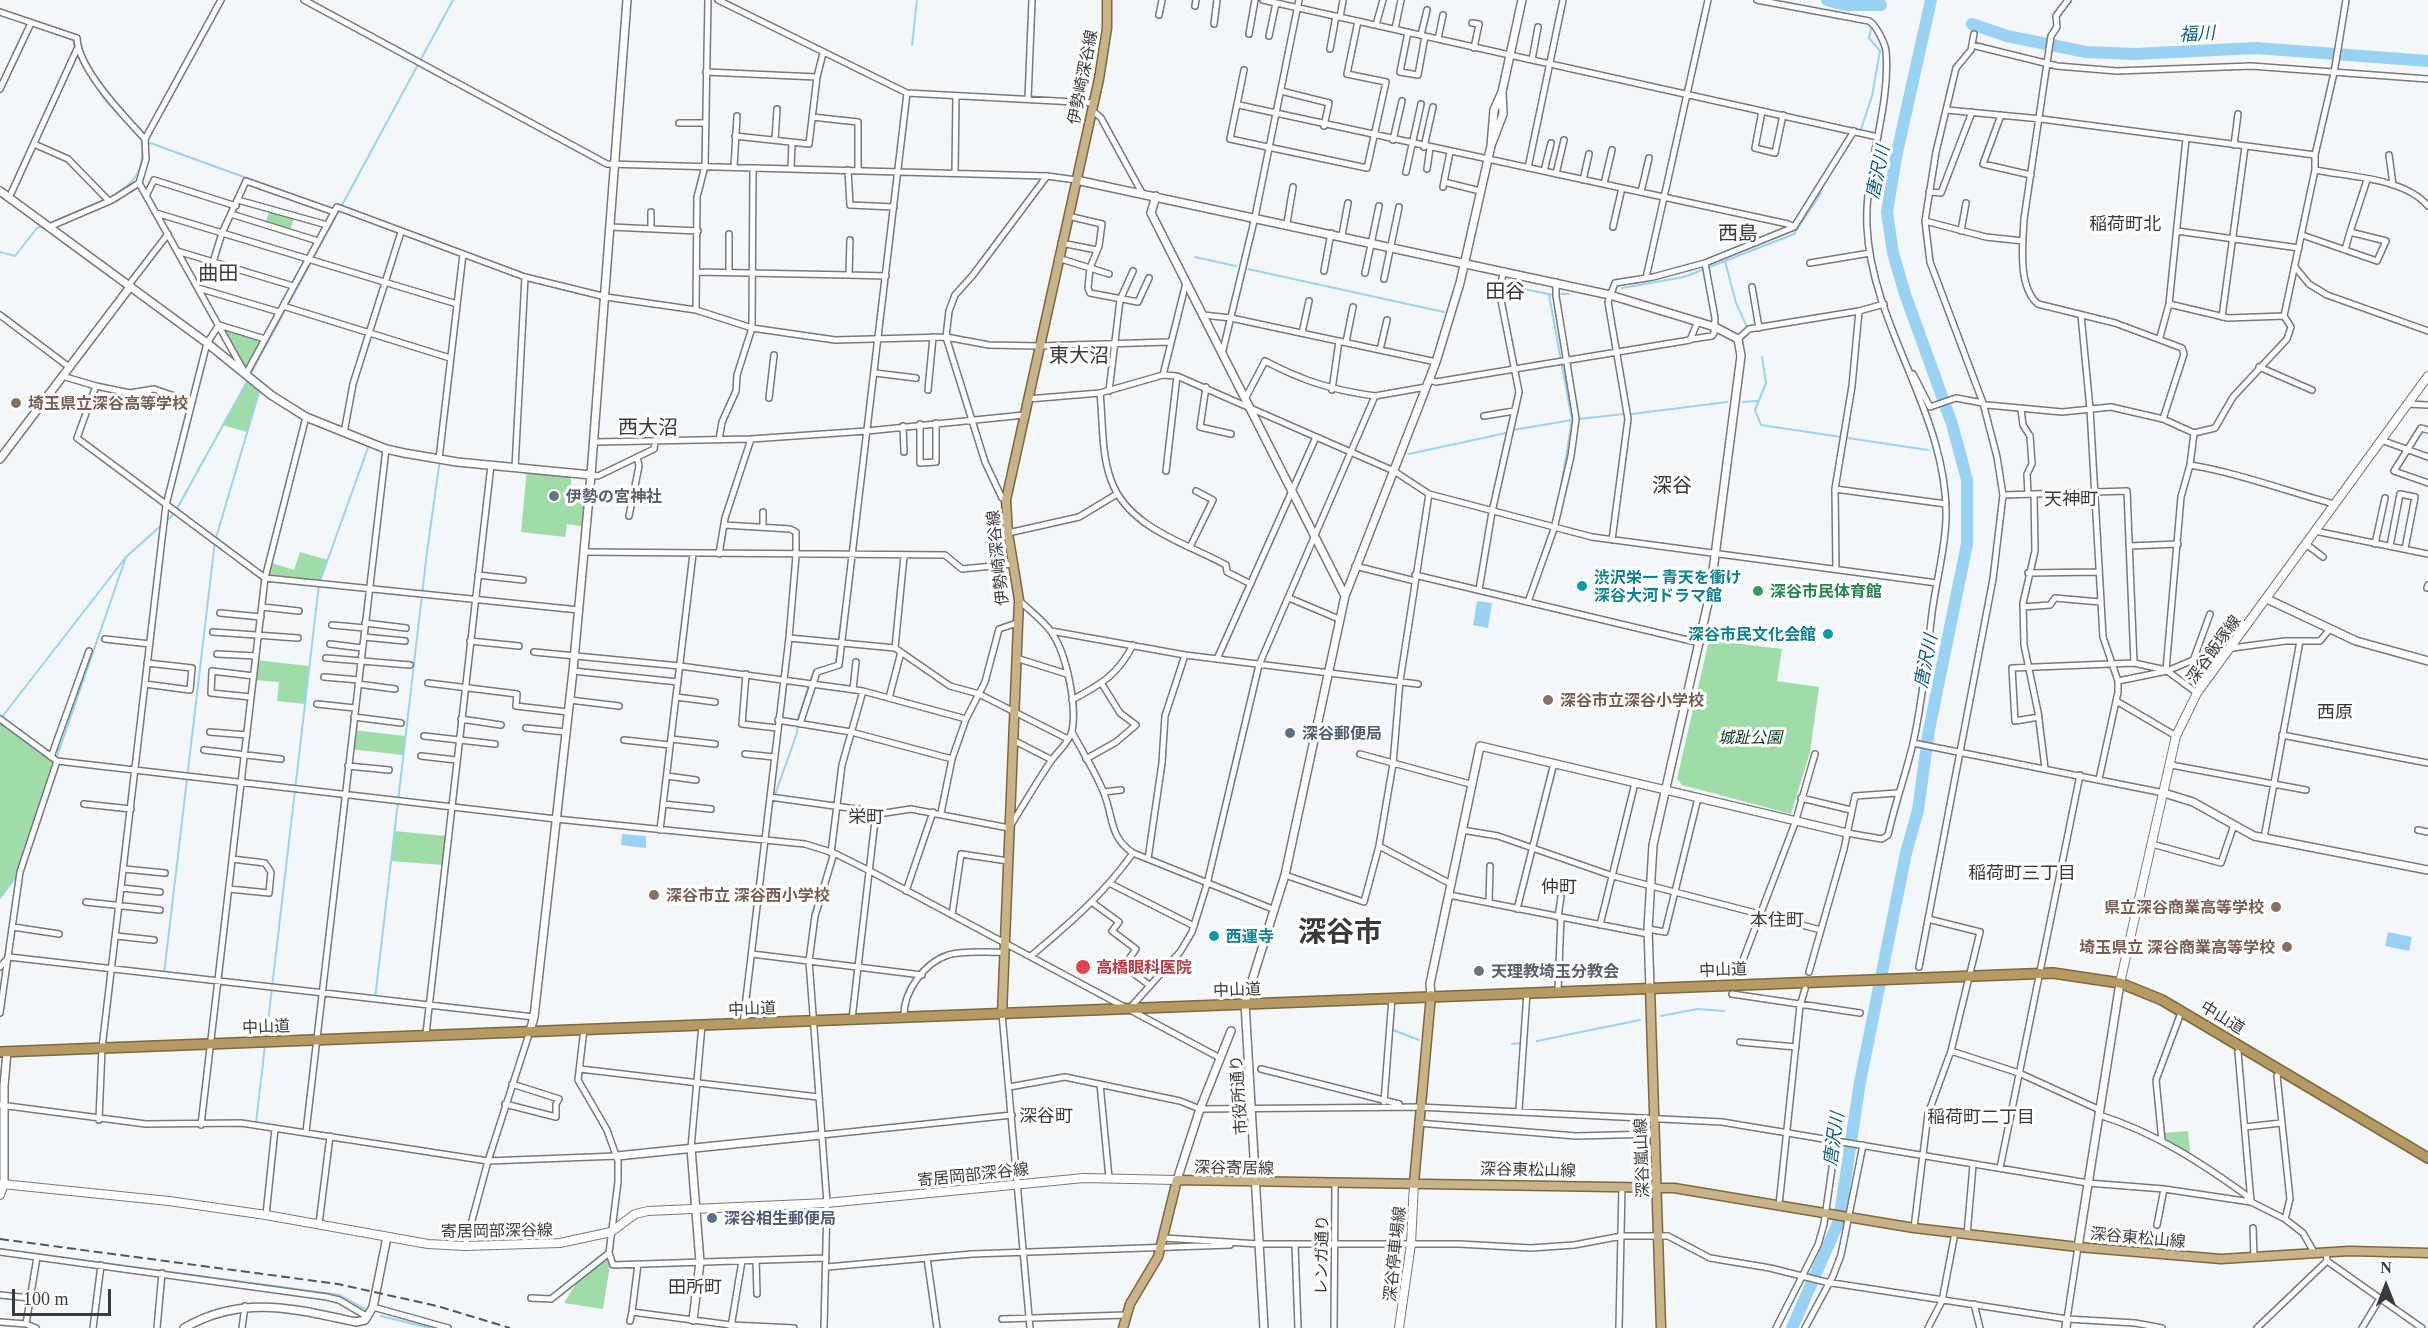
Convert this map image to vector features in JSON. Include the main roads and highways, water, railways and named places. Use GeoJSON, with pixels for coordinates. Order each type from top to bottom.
{"type":"FeatureCollection","features":[{"type":"Feature","properties":{"kind":"highway","name":"中山道"},"geometry":{"type":"LineString","coordinates":[[3,1052],[2040,973],[2080,975],[2120,983],[2152,995],[2182,1010],[2428,1158]]}},
{"type":"Feature","properties":{"kind":"main road","name":"伊勢崎深谷線"},"geometry":{"type":"LineString","coordinates":[[1002,1014],[1019,600],[1008,533],[1006,500],[1093,106],[1104,51],[1107,0]]}},
{"type":"Feature","properties":{"kind":"main road","name":"深谷飯塚線"},"geometry":{"type":"LineString","coordinates":[[2120,983],[2176,736],[2197,693],[2428,376]]}},
{"type":"Feature","properties":{"kind":"main road","name":"深谷嵐山線"},"geometry":{"type":"LineString","coordinates":[[1650,987],[1661,1328]]}},
{"type":"Feature","properties":{"kind":"main road"},"geometry":{"type":"LineString","coordinates":[[1413,1183],[1431,995]]}},
{"type":"Feature","properties":{"kind":"main road","name":"寄居岡部深谷線"},"geometry":{"type":"LineString","coordinates":[[2,1184],[169,1201],[266,1215],[428,1244],[465,1246],[560,1243],[611,1232],[636,1214],[698,1207],[827,1203],[1017,1183],[1109,1178],[1178,1180]]}},
{"type":"Feature","properties":{"kind":"main road","name":"深谷寄居線"},"geometry":{"type":"LineString","coordinates":[[1123,1328],[1126,1316],[1161,1248],[1178,1180],[1413,1183]]}},
{"type":"Feature","properties":{"kind":"main road","name":"深谷東松山線"},"geometry":{"type":"LineString","coordinates":[[1413,1183],[1622,1186],[1690,1190],[1967,1235],[2221,1259],[2314,1252],[2326,1256],[2428,1253]]}},
{"type":"Feature","properties":{"kind":"main road","name":"深谷停車場線"},"geometry":{"type":"LineString","coordinates":[[1399,1328],[1411,1244],[1413,1183]]}},
{"type":"Feature","properties":{"kind":"main road"},"geometry":{"type":"LineString","coordinates":[[0,1195],[2,1184]]}},
{"type":"Feature","properties":{"kind":"water"},"geometry":{"type":"Polygon","coordinates":[[[1477,601],[1492,603],[1488,628],[1473,625],[1477,601]]]}},
{"type":"Feature","properties":{"kind":"water"},"geometry":{"type":"Polygon","coordinates":[[[622,834],[646,836],[646,848],[621,845],[622,834]]]}},
{"type":"Feature","properties":{"kind":"water"},"geometry":{"type":"Polygon","coordinates":[[[2388,932],[2412,937],[2409,951],[2385,946],[2388,932]]]}},
{"type":"Feature","properties":{"kind":"waterway"},"geometry":{"type":"LineString","coordinates":[[250,375],[453,0]]}},
{"type":"Feature","properties":{"kind":"waterway"},"geometry":{"type":"LineString","coordinates":[[912,45],[917,0]]}},
{"type":"Feature","properties":{"kind":"waterway","name":"福川"},"geometry":{"type":"LineString","coordinates":[[1827,0],[1845,5],[1881,5]]}},
{"type":"Feature","properties":{"kind":"waterway","name":"福川"},"geometry":{"type":"LineString","coordinates":[[1874,0],[1874,10]]}},
{"type":"Feature","properties":{"kind":"waterway","name":"唐沢川"},"geometry":{"type":"LineString","coordinates":[[1792,1328],[1839,1221],[1860,1082],[1906,853],[1918,810],[1929,730],[1967,544],[1967,480],[1952,424],[1905,294],[1893,253],[1887,212],[1896,157],[1931,0]]}},
{"type":"Feature","properties":{"kind":"waterway"},"geometry":{"type":"LineString","coordinates":[[20,21],[73,40],[75,50]]}},
{"type":"Feature","properties":{"kind":"waterway","name":"福川"},"geometry":{"type":"LineString","coordinates":[[1972,24],[2007,36],[2086,52],[2135,54],[2256,48],[2428,61]]}},
{"type":"Feature","properties":{"kind":"waterway"},"geometry":{"type":"LineString","coordinates":[[1861,129],[1872,96],[1880,51],[1869,38],[1871,28]]}},
{"type":"Feature","properties":{"kind":"waterway"},"geometry":{"type":"LineString","coordinates":[[77,55],[83,65]]}},
{"type":"Feature","properties":{"kind":"waterway"},"geometry":{"type":"LineString","coordinates":[[94,83],[104,99],[142,140]]}},
{"type":"Feature","properties":{"kind":"waterway"},"geometry":{"type":"LineString","coordinates":[[112,197],[128,185],[137,174],[142,160],[142,140],[313,202]]}},
{"type":"Feature","properties":{"kind":"waterway"},"geometry":{"type":"LineString","coordinates":[[1622,288],[1684,277],[1794,234],[1821,193]]}},
{"type":"Feature","properties":{"kind":"waterway"},"geometry":{"type":"LineString","coordinates":[[48,224],[106,199]]}},
{"type":"Feature","properties":{"kind":"waterway"},"geometry":{"type":"LineString","coordinates":[[0,252],[15,256],[37,228],[43,226]]}},
{"type":"Feature","properties":{"kind":"waterway"},"geometry":{"type":"LineString","coordinates":[[1195,257],[1236,266]]}},
{"type":"Feature","properties":{"kind":"waterway"},"geometry":{"type":"LineString","coordinates":[[1725,261],[1736,303],[1747,327]]}},
{"type":"Feature","properties":{"kind":"waterway"},"geometry":{"type":"LineString","coordinates":[[1248,269],[1444,312]]}},
{"type":"Feature","properties":{"kind":"waterway"},"geometry":{"type":"LineString","coordinates":[[1505,285],[1553,295]]}},
{"type":"Feature","properties":{"kind":"waterway"},"geometry":{"type":"LineString","coordinates":[[1558,294],[1569,294]]}},
{"type":"Feature","properties":{"kind":"waterway"},"geometry":{"type":"LineString","coordinates":[[1549,295],[1572,420],[1560,493]]}},
{"type":"Feature","properties":{"kind":"waterway"},"geometry":{"type":"LineString","coordinates":[[1762,357],[1766,383],[1755,410],[1761,425],[1928,450]]}},
{"type":"Feature","properties":{"kind":"waterway"},"geometry":{"type":"LineString","coordinates":[[0,898],[15,878],[126,557],[174,514],[248,380]]}},
{"type":"Feature","properties":{"kind":"waterway"},"geometry":{"type":"LineString","coordinates":[[164,974],[215,541],[260,389]]}},
{"type":"Feature","properties":{"kind":"waterway"},"geometry":{"type":"LineString","coordinates":[[1743,402],[1757,401]]}},
{"type":"Feature","properties":{"kind":"waterway"},"geometry":{"type":"LineString","coordinates":[[1632,414],[1727,402]]}},
{"type":"Feature","properties":{"kind":"waterway"},"geometry":{"type":"LineString","coordinates":[[1579,419],[1624,414]]}},
{"type":"Feature","properties":{"kind":"waterway"},"geometry":{"type":"LineString","coordinates":[[1513,430],[1572,420]]}},
{"type":"Feature","properties":{"kind":"waterway"},"geometry":{"type":"LineString","coordinates":[[1409,454],[1506,433]]}},
{"type":"Feature","properties":{"kind":"waterway"},"geometry":{"type":"LineString","coordinates":[[266,1039],[319,584],[369,445]]}},
{"type":"Feature","properties":{"kind":"waterway"},"geometry":{"type":"LineString","coordinates":[[375,999],[440,459]]}},
{"type":"Feature","properties":{"kind":"waterway"},"geometry":{"type":"LineString","coordinates":[[2,717],[126,557]]}},
{"type":"Feature","properties":{"kind":"waterway"},"geometry":{"type":"LineString","coordinates":[[772,803],[797,733],[798,718],[814,670],[836,663],[842,613]]}},
{"type":"Feature","properties":{"kind":"waterway"},"geometry":{"type":"LineString","coordinates":[[747,1018],[750,991]]}},
{"type":"Feature","properties":{"kind":"waterway"},"geometry":{"type":"LineString","coordinates":[[1661,1016],[1697,1009],[1724,1011]]}},
{"type":"Feature","properties":{"kind":"waterway"},"geometry":{"type":"LineString","coordinates":[[1537,1041],[1640,1020]]}},
{"type":"Feature","properties":{"kind":"waterway"},"geometry":{"type":"LineString","coordinates":[[1393,1030],[1419,1040]]}},
{"type":"Feature","properties":{"kind":"waterway"},"geometry":{"type":"LineString","coordinates":[[1512,1044],[1521,1043]]}},
{"type":"Feature","properties":{"kind":"waterway"},"geometry":{"type":"LineString","coordinates":[[256,1123],[265,1045]]}},
{"type":"Feature","properties":{"kind":"waterway"},"geometry":{"type":"LineString","coordinates":[[0,1249],[340,1295],[367,1310]]}},
{"type":"Feature","properties":{"kind":"waterway"},"geometry":{"type":"LineString","coordinates":[[381,1316],[430,1328]]}},
{"type":"Feature","properties":{"kind":"railway"},"geometry":{"type":"LineString","coordinates":[[0,1239],[338,1284],[437,1306],[510,1328]]}},
{"type":"Feature","properties":{"kind":"place","name":"埼玉県立深谷高等学校"},"geometry":{"type":"Point","coordinates":[16,403]}},
{"type":"Feature","properties":{"kind":"place","name":"伊勢の宮神社"},"geometry":{"type":"Point","coordinates":[554,496]}},
{"type":"Feature","properties":{"kind":"place","name":"渋沢栄一 青天を衝け 深谷大河ドラマ館"},"geometry":{"type":"Point","coordinates":[1582,586]}},
{"type":"Feature","properties":{"kind":"place","name":"深谷市民体育館"},"geometry":{"type":"Point","coordinates":[1758,591]}},
{"type":"Feature","properties":{"kind":"place","name":"深谷市民文化会館"},"geometry":{"type":"Point","coordinates":[1828,634]}},
{"type":"Feature","properties":{"kind":"place","name":"深谷市立深谷小学校"},"geometry":{"type":"Point","coordinates":[1548,700]}},
{"type":"Feature","properties":{"kind":"place","name":"深谷郵便局"},"geometry":{"type":"Point","coordinates":[1290,733]}},
{"type":"Feature","properties":{"kind":"place","name":"深谷市立 深谷西小学校"},"geometry":{"type":"Point","coordinates":[654,895]}},
{"type":"Feature","properties":{"kind":"place","name":"県立深谷商業高等学校"},"geometry":{"type":"Point","coordinates":[2276,907]}},
{"type":"Feature","properties":{"kind":"place","name":"西運寺"},"geometry":{"type":"Point","coordinates":[1214,936]}},
{"type":"Feature","properties":{"kind":"place","name":"埼玉県立 深谷商業高等学校"},"geometry":{"type":"Point","coordinates":[2287,947]}},
{"type":"Feature","properties":{"kind":"place","name":"高橋眼科医院"},"geometry":{"type":"Point","coordinates":[1083,967]}},
{"type":"Feature","properties":{"kind":"place","name":"天理教埼玉分教会"},"geometry":{"type":"Point","coordinates":[1479,971]}},
{"type":"Feature","properties":{"kind":"place","name":"深谷相生郵便局"},"geometry":{"type":"Point","coordinates":[712,1218]}},
{"type":"Feature","properties":{"kind":"district","name":"稲荷町北"},"geometry":{"type":"Point","coordinates":[2125,223]}},
{"type":"Feature","properties":{"kind":"district","name":"西島"},"geometry":{"type":"Point","coordinates":[1738,232]}},
{"type":"Feature","properties":{"kind":"district","name":"曲田"},"geometry":{"type":"Point","coordinates":[218,272]}},
{"type":"Feature","properties":{"kind":"district","name":"田谷"},"geometry":{"type":"Point","coordinates":[1505,290]}},
{"type":"Feature","properties":{"kind":"district","name":"東大沼"},"geometry":{"type":"Point","coordinates":[1079,354]}},
{"type":"Feature","properties":{"kind":"district","name":"西大沼"},"geometry":{"type":"Point","coordinates":[648,426]}},
{"type":"Feature","properties":{"kind":"district","name":"深谷"},"geometry":{"type":"Point","coordinates":[1672,484]}},
{"type":"Feature","properties":{"kind":"district","name":"天神町"},"geometry":{"type":"Point","coordinates":[2071,498]}},
{"type":"Feature","properties":{"kind":"district","name":"西原"},"geometry":{"type":"Point","coordinates":[2335,711]}},
{"type":"Feature","properties":{"kind":"district","name":"栄町"},"geometry":{"type":"Point","coordinates":[866,816]}},
{"type":"Feature","properties":{"kind":"district","name":"稲荷町三丁目"},"geometry":{"type":"Point","coordinates":[2022,872]}},
{"type":"Feature","properties":{"kind":"district","name":"仲町"},"geometry":{"type":"Point","coordinates":[1559,886]}},
{"type":"Feature","properties":{"kind":"district","name":"本住町"},"geometry":{"type":"Point","coordinates":[1777,919]}},
{"type":"Feature","properties":{"kind":"district","name":"深谷市"},"geometry":{"type":"Point","coordinates":[1340,930]}},
{"type":"Feature","properties":{"kind":"district","name":"深谷町"},"geometry":{"type":"Point","coordinates":[1046,1115]}},
{"type":"Feature","properties":{"kind":"district","name":"稲荷町二丁目"},"geometry":{"type":"Point","coordinates":[1981,1116]}},
{"type":"Feature","properties":{"kind":"district","name":"田所町"},"geometry":{"type":"Point","coordinates":[695,1286]}},
{"type":"Feature","properties":{"kind":"park label","name":"城趾公園"},"geometry":{"type":"Point","coordinates":[1750,737]}}]}
